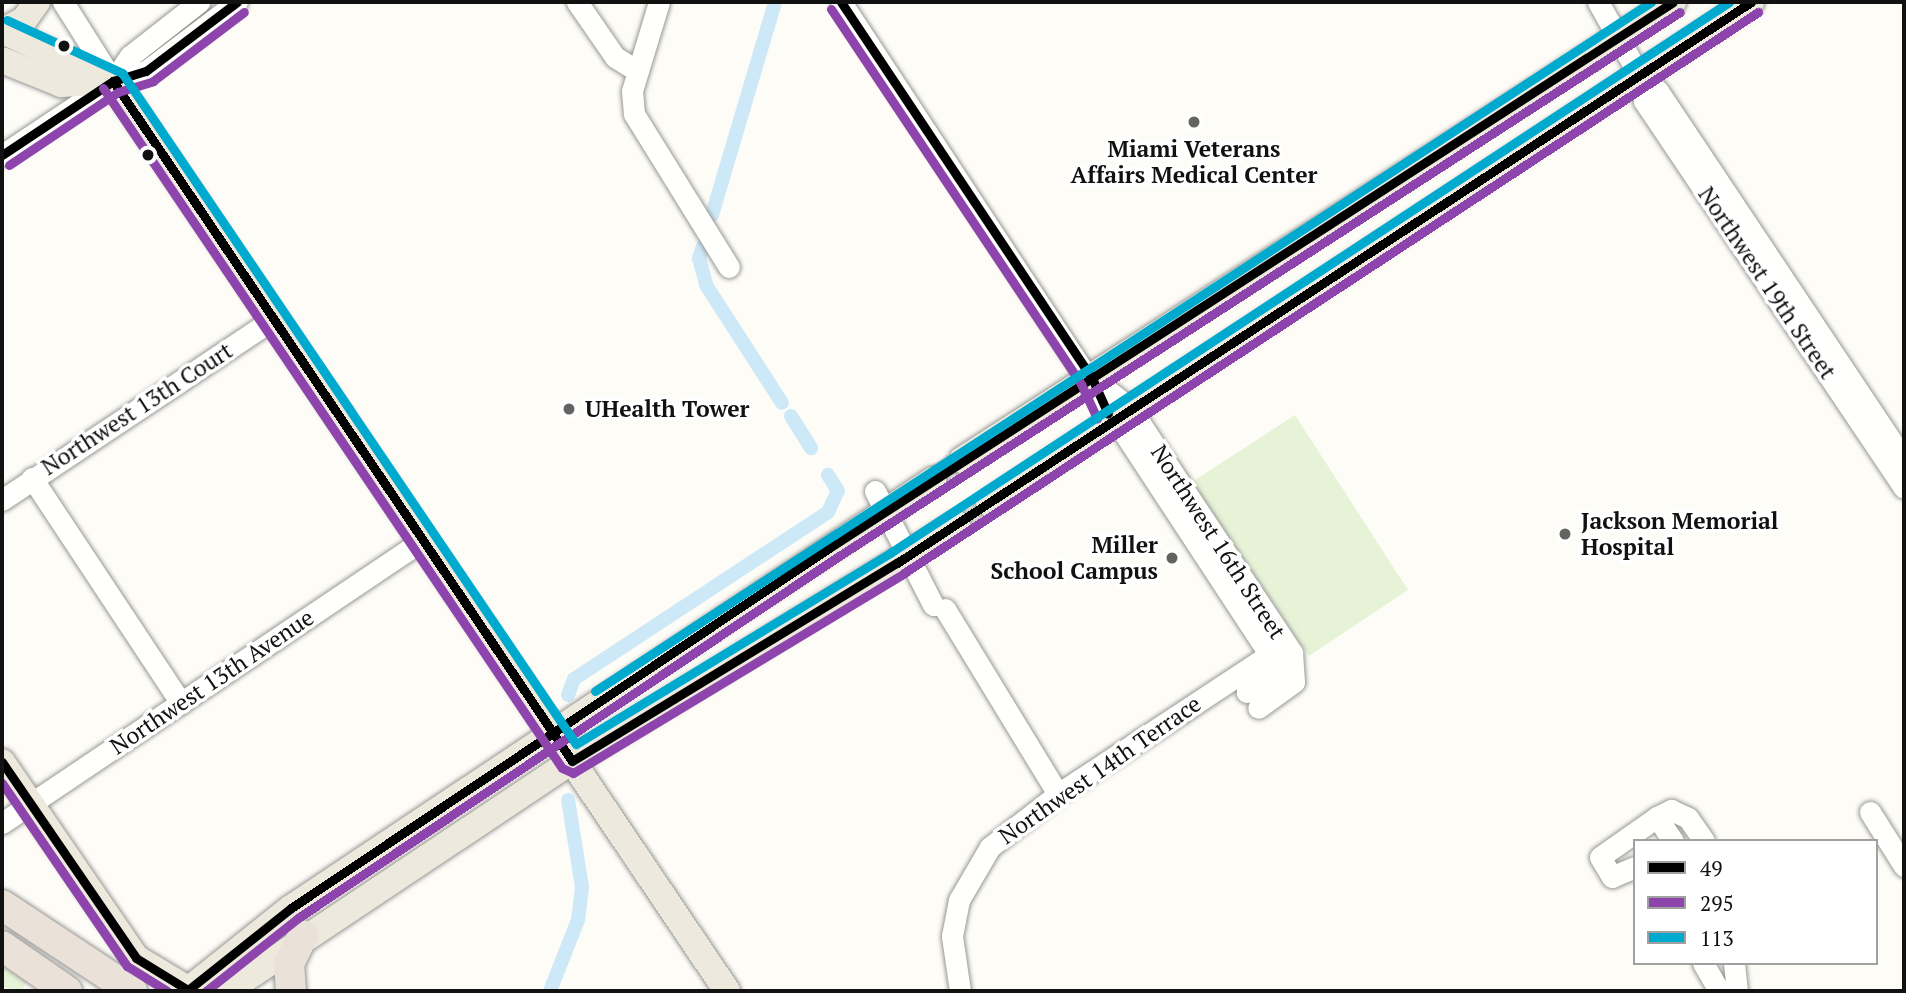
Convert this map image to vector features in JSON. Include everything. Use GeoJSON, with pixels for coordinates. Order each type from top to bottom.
{"type":"FeatureCollection","features":[{"type":"Feature","properties":{"kind":"highway"},"geometry":{"type":"LineString","coordinates":[[2,905],[132,991]]}},
{"type":"Feature","properties":{"kind":"highway"},"geometry":{"type":"LineString","coordinates":[[291,991],[289,964],[303,935]]}},
{"type":"Feature","properties":{"kind":"highway"},"geometry":{"type":"LineString","coordinates":[[2,947],[67,991]]}},
{"type":"Feature","properties":{"kind":"main road"},"geometry":{"type":"LineString","coordinates":[[2,31],[24,20],[37,2]]}},
{"type":"Feature","properties":{"kind":"main road"},"geometry":{"type":"LineString","coordinates":[[962,460],[1673,2]]}},
{"type":"Feature","properties":{"kind":"main road"},"geometry":{"type":"LineString","coordinates":[[989,503],[1751,2]]}},
{"type":"Feature","properties":{"kind":"main road"},"geometry":{"type":"LineString","coordinates":[[2,31],[113,81],[727,991]]}},
{"type":"Feature","properties":{"kind":"main road"},"geometry":{"type":"LineString","coordinates":[[2,60],[61,84],[113,81]]}},
{"type":"Feature","properties":{"kind":"main road"},"geometry":{"type":"LineString","coordinates":[[2,762],[136,958],[189,991],[291,908],[554,733],[881,500],[933,480]]}},
{"type":"Feature","properties":{"kind":"main road"},"geometry":{"type":"LineString","coordinates":[[227,991],[303,935],[572,761],[957,524]]}},
{"type":"Feature","properties":{"kind":"street"},"geometry":{"type":"LineString","coordinates":[[63,2],[113,81]]}},
{"type":"Feature","properties":{"kind":"street"},"geometry":{"type":"LineString","coordinates":[[113,81],[130,56],[200,2]]}},
{"type":"Feature","properties":{"kind":"street"},"geometry":{"type":"LineString","coordinates":[[2,155],[113,81],[146,71],[237,2]]}},
{"type":"Feature","properties":{"kind":"street"},"geometry":{"type":"LineString","coordinates":[[577,2],[615,57],[637,71]]}},
{"type":"Feature","properties":{"kind":"street"},"geometry":{"type":"LineString","coordinates":[[659,2],[637,71],[631,103],[639,126],[729,267]]}},
{"type":"Feature","properties":{"kind":"street","name":"Northwest 16th Street"},"geometry":{"type":"LineString","coordinates":[[841,2],[1092,378],[1121,415],[1295,659],[1294,682],[1253,700],[1276,673],[1269,655],[1121,415]]}},
{"type":"Feature","properties":{"kind":"street","name":"Northwest 19th Street"},"geometry":{"type":"LineString","coordinates":[[1598,2],[1639,75],[1644,101],[1904,488]]}},
{"type":"Feature","properties":{"kind":"street","name":"Northwest 19th Street"},"geometry":{"type":"LineString","coordinates":[[1639,75],[1665,101],[1904,460]]}},
{"type":"Feature","properties":{"kind":"street","name":"Northwest 13th Court"},"geometry":{"type":"LineString","coordinates":[[2,500],[274,319]]}},
{"type":"Feature","properties":{"kind":"street"},"geometry":{"type":"LineString","coordinates":[[32,478],[181,703]]}},
{"type":"Feature","properties":{"kind":"street"},"geometry":{"type":"LineString","coordinates":[[881,500],[907,557],[1058,794]]}},
{"type":"Feature","properties":{"kind":"street","name":"Northwest 13th Avenue"},"geometry":{"type":"LineString","coordinates":[[2,823],[423,540]]}},
{"type":"Feature","properties":{"kind":"street","name":"Northwest 14th Terrace"},"geometry":{"type":"LineString","coordinates":[[960,991],[953,936],[971,872],[990,846],[1058,794],[1269,655]]}},
{"type":"Feature","properties":{"kind":"street"},"geometry":{"type":"LineString","coordinates":[[1633,868],[1612,877],[1600,857],[1657,817],[1682,812],[1702,839]]}},
{"type":"Feature","properties":{"kind":"street"},"geometry":{"type":"LineString","coordinates":[[1870,813],[1904,866]]}},
{"type":"Feature","properties":{"kind":"street"},"geometry":{"type":"LineString","coordinates":[[1657,817],[1672,839]]}},
{"type":"Feature","properties":{"kind":"street"},"geometry":{"type":"LineString","coordinates":[[1704,965],[1719,991]]}},
{"type":"Feature","properties":{"kind":"street"},"geometry":{"type":"LineString","coordinates":[[1734,965],[1737,991]]}},
{"type":"Feature","properties":{"kind":"green space"},"geometry":{"type":"Polygon","coordinates":[[[1295,415],[1408,590],[1309,656],[1192,482],[1295,415]]]}},
{"type":"Feature","properties":{"kind":"green space"},"geometry":{"type":"Polygon","coordinates":[[[2,966],[26,982],[22,991],[2,987],[2,966]]]}},
{"type":"Feature","properties":{"kind":"waterway"},"geometry":{"type":"LineString","coordinates":[[712,215],[775,2]]}},
{"type":"Feature","properties":{"kind":"waterway"},"geometry":{"type":"LineString","coordinates":[[703,246],[699,258],[706,285],[782,403]]}},
{"type":"Feature","properties":{"kind":"waterway"},"geometry":{"type":"LineString","coordinates":[[791,416],[811,448]]}},
{"type":"Feature","properties":{"kind":"waterway"},"geometry":{"type":"LineString","coordinates":[[568,695],[574,679],[828,512],[838,491],[828,475]]}},
{"type":"Feature","properties":{"kind":"waterway"},"geometry":{"type":"LineString","coordinates":[[550,991],[578,920],[582,887],[568,800]]}},
{"type":"Feature","properties":{"kind":"tunnel"},"geometry":{"type":"LineString","coordinates":[[933,480],[962,460]]}},
{"type":"Feature","properties":{"kind":"tunnel"},"geometry":{"type":"LineString","coordinates":[[957,524],[989,503]]}},
{"type":"Feature","properties":{"kind":"transit line","name":"49"},"geometry":{"type":"LineString","coordinates":[[2,155],[113,81],[146,71],[237,2]]}},
{"type":"Feature","properties":{"kind":"transit line","name":"49"},"geometry":{"type":"LineString","coordinates":[[841,2],[1092,378],[1108,414]]}},
{"type":"Feature","properties":{"kind":"transit line","name":"113"},"geometry":{"type":"LineString","coordinates":[[595,691],[1651,2]]}},
{"type":"Feature","properties":{"kind":"transit line","name":"49"},"geometry":{"type":"LineString","coordinates":[[188,990],[291,908],[829,548],[1673,2]]}},
{"type":"Feature","properties":{"kind":"transit line","name":"113"},"geometry":{"type":"LineString","coordinates":[[7,20],[122,73],[576,744],[890,553],[1729,2]]}},
{"type":"Feature","properties":{"kind":"transit line","name":"49"},"geometry":{"type":"LineString","coordinates":[[113,81],[572,761],[897,563],[1751,2]]}},
{"type":"Feature","properties":{"kind":"transit line","name":"295"},"geometry":{"type":"LineString","coordinates":[[831,9],[1081,384],[1097,419]]}},
{"type":"Feature","properties":{"kind":"transit line","name":"295"},"geometry":{"type":"LineString","coordinates":[[9,165],[118,92],[153,81],[244,12]]}},
{"type":"Feature","properties":{"kind":"transit line","name":"295"},"geometry":{"type":"LineString","coordinates":[[206,991],[298,918],[836,558],[1680,12]]}},
{"type":"Feature","properties":{"kind":"transit line","name":"295"},"geometry":{"type":"LineString","coordinates":[[103,88],[562,768],[573,773],[904,573],[1758,12]]}},
{"type":"Feature","properties":{"kind":"transit line","name":"49"},"geometry":{"type":"LineString","coordinates":[[2,762],[136,958],[188,990]]}},
{"type":"Feature","properties":{"kind":"transit line","name":"295"},"geometry":{"type":"LineString","coordinates":[[2,783],[127,966],[167,991]]}},
{"type":"Feature","properties":{"kind":"place","name":"Miami Veterans Affairs Medical Center"},"geometry":{"type":"Point","coordinates":[1194,122]}},
{"type":"Feature","properties":{"kind":"place","name":"UHealth Tower"},"geometry":{"type":"Point","coordinates":[569,409]}},
{"type":"Feature","properties":{"kind":"place","name":"Jackson Memorial Hospital"},"geometry":{"type":"Point","coordinates":[1565,534]}},
{"type":"Feature","properties":{"kind":"place","name":"Miller School Campus"},"geometry":{"type":"Point","coordinates":[1172,558]}}]}
